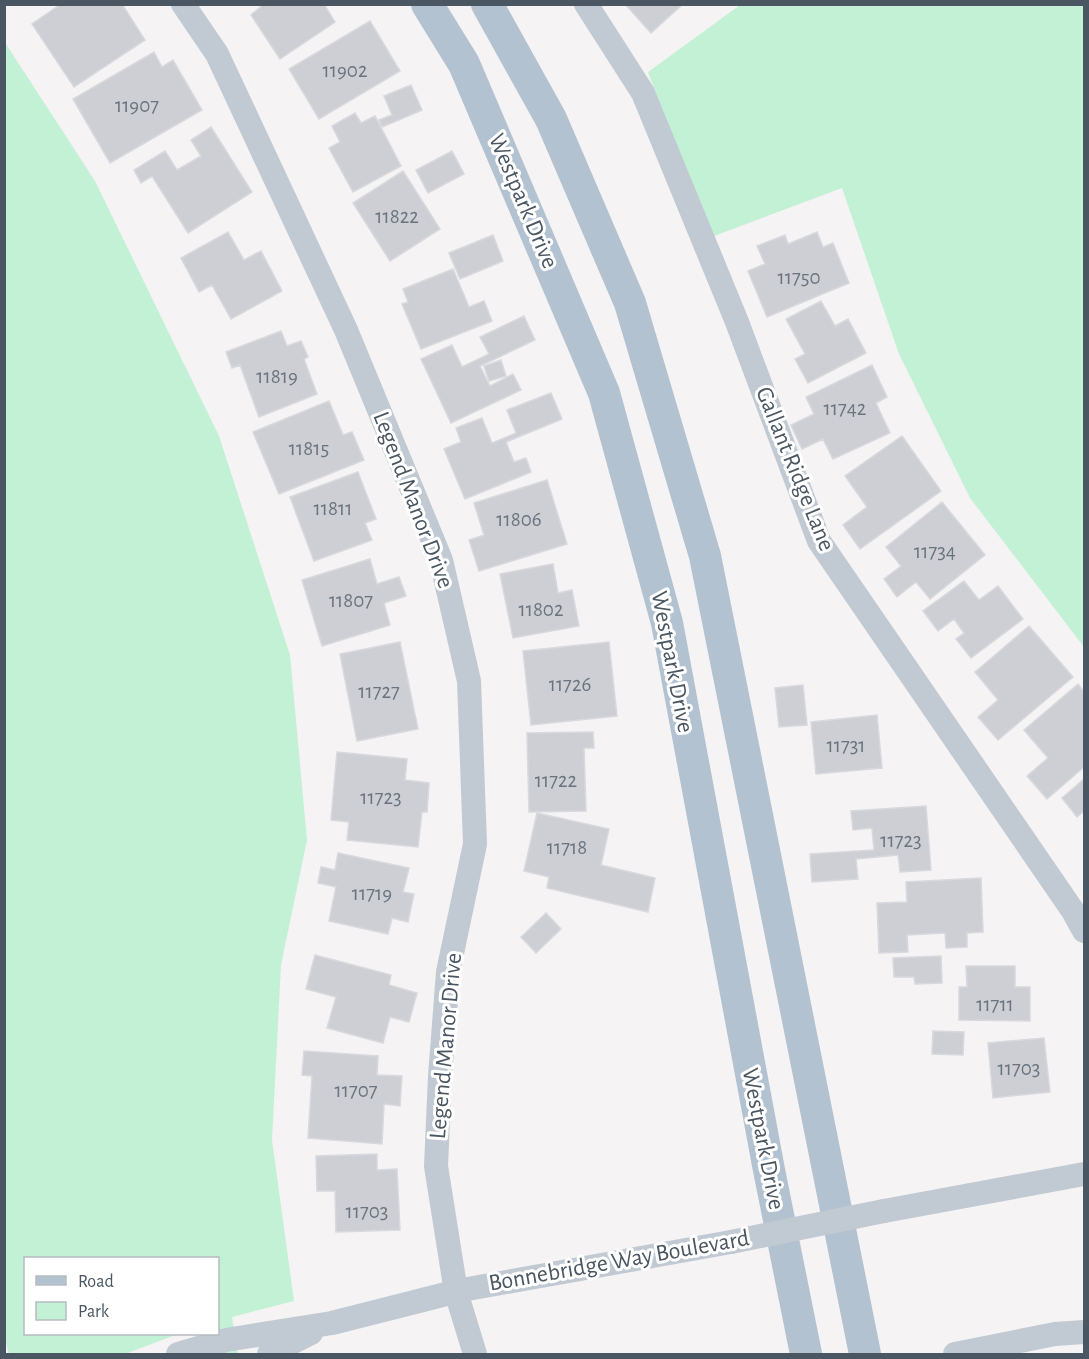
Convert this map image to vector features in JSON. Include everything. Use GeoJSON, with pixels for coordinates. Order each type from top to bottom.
{"type":"FeatureCollection","features":[{"type":"Feature","properties":{"kind":"main road","name":"Westpark Drive"},"geometry":{"type":"LineString","coordinates":[[427,4],[464,64],[604,393],[667,623],[764,1147],[806,1354]]}},
{"type":"Feature","properties":{"kind":"main road"},"geometry":{"type":"LineString","coordinates":[[487,4],[551,119],[630,303],[705,556],[865,1354]]}},
{"type":"Feature","properties":{"kind":"street","name":"Legend Manor Drive"},"geometry":{"type":"LineString","coordinates":[[183,4],[217,54],[346,330],[441,560],[469,681],[475,844],[448,972],[436,1166],[456,1292],[476,1354]]}},
{"type":"Feature","properties":{"kind":"street","name":"Gallant Ridge Lane"},"geometry":{"type":"LineString","coordinates":[[586,4],[643,93],[737,322],[819,541],[1073,911],[1084,932]]}},
{"type":"Feature","properties":{"kind":"street","name":"Bonnebridge Way Boulevard"},"geometry":{"type":"LineString","coordinates":[[178,1354],[226,1340],[332,1323],[456,1292],[1084,1174]]}},
{"type":"Feature","properties":{"kind":"street","name":"Bonnebridge Way Boulevard"},"geometry":{"type":"LineString","coordinates":[[269,1354],[332,1323]]}},
{"type":"Feature","properties":{"kind":"street"},"geometry":{"type":"LineString","coordinates":[[955,1354],[1032,1347],[1055,1334],[1084,1332]]}},
{"type":"Feature","properties":{"kind":"green space"},"geometry":{"type":"Polygon","coordinates":[[[740,5],[1084,5],[1084,647],[970,498],[899,354],[842,188],[709,238],[648,72],[740,5]]]}},
{"type":"Feature","properties":{"kind":"green space"},"geometry":{"type":"Polygon","coordinates":[[[4,41],[95,181],[219,436],[290,655],[307,840],[281,965],[272,1140],[294,1301],[232,1317],[238,1354],[219,1354],[216,1335],[219,1335],[219,1257],[24,1257],[24,1335],[175,1335],[125,1354],[9,1354],[5,1339],[4,41]]]}},
{"type":"Feature","properties":{"kind":"building"},"geometry":{"type":"Polygon","coordinates":[[[61,4],[122,4],[145,40],[74,87],[32,24],[61,4]]]}},
{"type":"Feature","properties":{"kind":"building"},"geometry":{"type":"Polygon","coordinates":[[[264,4],[324,4],[335,22],[280,59],[251,15],[264,4]]]}},
{"type":"Feature","properties":{"kind":"building"},"geometry":{"type":"Polygon","coordinates":[[[625,4],[683,4],[651,33],[625,4]]]}},
{"type":"Feature","properties":{"kind":"building"},"geometry":{"type":"Polygon","coordinates":[[[370,21],[400,71],[319,119],[289,69],[370,21]]]}},
{"type":"Feature","properties":{"kind":"building"},"geometry":{"type":"Polygon","coordinates":[[[154,52],[162,67],[173,60],[202,110],[110,163],[73,99],[154,52]]]}},
{"type":"Feature","properties":{"kind":"building"},"geometry":{"type":"Polygon","coordinates":[[[411,85],[422,110],[382,127],[379,120],[392,115],[384,96],[411,85]]]}},
{"type":"Feature","properties":{"kind":"building"},"geometry":{"type":"Polygon","coordinates":[[[355,113],[361,123],[375,116],[401,166],[353,192],[329,148],[340,142],[332,126],[355,113]]]}},
{"type":"Feature","properties":{"kind":"building"},"geometry":{"type":"Polygon","coordinates":[[[211,127],[252,192],[188,233],[152,176],[141,183],[134,170],[165,151],[177,170],[201,156],[191,140],[211,127]]]}},
{"type":"Feature","properties":{"kind":"building"},"geometry":{"type":"Polygon","coordinates":[[[452,151],[464,174],[428,193],[416,170],[452,151]]]}},
{"type":"Feature","properties":{"kind":"building"},"geometry":{"type":"Polygon","coordinates":[[[403,171],[440,229],[390,261],[353,203],[403,171]]]}},
{"type":"Feature","properties":{"kind":"building"},"geometry":{"type":"Polygon","coordinates":[[[228,232],[244,260],[261,251],[282,291],[231,319],[212,285],[199,292],[181,258],[228,232]]]}},
{"type":"Feature","properties":{"kind":"building"},"geometry":{"type":"Polygon","coordinates":[[[817,232],[823,247],[833,243],[849,283],[767,317],[748,271],[765,264],[757,246],[785,235],[788,244],[817,232]]]}},
{"type":"Feature","properties":{"kind":"building"},"geometry":{"type":"Polygon","coordinates":[[[493,235],[503,261],[460,279],[449,253],[493,235]]]}},
{"type":"Feature","properties":{"kind":"building"},"geometry":{"type":"Polygon","coordinates":[[[453,269],[469,307],[484,301],[492,321],[421,349],[402,304],[408,302],[403,289],[453,269]]]}},
{"type":"Feature","properties":{"kind":"building"},"geometry":{"type":"Polygon","coordinates":[[[821,301],[835,326],[848,319],[866,353],[808,383],[795,359],[805,354],[786,319],[821,301]]]}},
{"type":"Feature","properties":{"kind":"building"},"geometry":{"type":"Polygon","coordinates":[[[524,316],[535,340],[480,366],[490,386],[513,374],[521,390],[451,423],[421,359],[452,345],[462,367],[489,354],[480,337],[524,316]]]}},
{"type":"Feature","properties":{"kind":"building"},"geometry":{"type":"Polygon","coordinates":[[[281,331],[287,346],[301,341],[308,357],[304,359],[317,394],[259,417],[240,365],[232,368],[226,352],[281,331]]]}},
{"type":"Feature","properties":{"kind":"building"},"geometry":{"type":"Polygon","coordinates":[[[501,360],[506,376],[489,381],[484,366],[501,360]]]}},
{"type":"Feature","properties":{"kind":"building"},"geometry":{"type":"Polygon","coordinates":[[[872,365],[887,397],[876,403],[890,433],[833,459],[823,439],[802,449],[791,425],[814,414],[806,397],[872,365]]]}},
{"type":"Feature","properties":{"kind":"building"},"geometry":{"type":"Polygon","coordinates":[[[551,393],[562,419],[506,442],[514,462],[526,458],[531,472],[465,499],[444,449],[461,442],[456,428],[482,418],[492,443],[516,433],[507,410],[551,393]]]}},
{"type":"Feature","properties":{"kind":"building"},"geometry":{"type":"Polygon","coordinates":[[[329,401],[343,435],[352,432],[364,460],[279,494],[253,432],[329,401]]]}},
{"type":"Feature","properties":{"kind":"building"},"geometry":{"type":"Polygon","coordinates":[[[902,436],[941,491],[860,549],[843,525],[867,507],[845,476],[902,436]]]}},
{"type":"Feature","properties":{"kind":"building"},"geometry":{"type":"Polygon","coordinates":[[[358,472],[376,519],[365,523],[372,540],[314,561],[290,497],[358,472]]]}},
{"type":"Feature","properties":{"kind":"building"},"geometry":{"type":"Polygon","coordinates":[[[547,480],[567,544],[479,571],[469,540],[484,535],[474,503],[547,480]]]}},
{"type":"Feature","properties":{"kind":"building"},"geometry":{"type":"Polygon","coordinates":[[[942,502],[985,555],[930,599],[916,582],[897,597],[884,579],[901,566],[886,547],[942,502]]]}},
{"type":"Feature","properties":{"kind":"building"},"geometry":{"type":"Polygon","coordinates":[[[370,559],[377,584],[399,577],[406,596],[384,603],[390,625],[322,646],[302,580],[370,559]]]}},
{"type":"Feature","properties":{"kind":"building"},"geometry":{"type":"Polygon","coordinates":[[[553,564],[558,593],[572,590],[579,626],[513,638],[500,574],[553,564]]]}},
{"type":"Feature","properties":{"kind":"building"},"geometry":{"type":"Polygon","coordinates":[[[964,581],[979,600],[998,586],[1023,619],[971,658],[956,639],[964,633],[954,619],[938,631],[923,611],[964,581]]]}},
{"type":"Feature","properties":{"kind":"building"},"geometry":{"type":"Polygon","coordinates":[[[1029,626],[1073,677],[998,740],[978,717],[998,700],[975,672],[1029,626]]]}},
{"type":"Feature","properties":{"kind":"building"},"geometry":{"type":"Polygon","coordinates":[[[400,642],[418,729],[357,741],[340,654],[400,642]]]}},
{"type":"Feature","properties":{"kind":"building"},"geometry":{"type":"Polygon","coordinates":[[[609,642],[617,716],[531,725],[523,651],[609,642]]]}},
{"type":"Feature","properties":{"kind":"building"},"geometry":{"type":"Polygon","coordinates":[[[1078,684],[1084,692],[1084,767],[1047,799],[1027,776],[1048,758],[1024,730],[1078,684]]]}},
{"type":"Feature","properties":{"kind":"building"},"geometry":{"type":"Polygon","coordinates":[[[803,685],[807,725],[779,727],[775,688],[803,685]]]}},
{"type":"Feature","properties":{"kind":"building"},"geometry":{"type":"Polygon","coordinates":[[[877,715],[882,768],[816,774],[811,722],[877,715]]]}},
{"type":"Feature","properties":{"kind":"building"},"geometry":{"type":"Polygon","coordinates":[[[593,732],[594,748],[584,748],[586,811],[529,812],[527,733],[593,732]]]}},
{"type":"Feature","properties":{"kind":"building"},"geometry":{"type":"Polygon","coordinates":[[[337,752],[407,759],[405,780],[429,783],[427,812],[422,812],[418,847],[347,840],[349,822],[331,820],[337,752]]]}},
{"type":"Feature","properties":{"kind":"building"},"geometry":{"type":"Polygon","coordinates":[[[1084,779],[1084,811],[1077,817],[1062,798],[1084,779]]]}},
{"type":"Feature","properties":{"kind":"building"},"geometry":{"type":"Polygon","coordinates":[[[926,806],[931,870],[900,872],[898,855],[856,859],[858,879],[812,882],[810,854],[874,850],[872,828],[853,830],[851,811],[926,806]]]}},
{"type":"Feature","properties":{"kind":"building"},"geometry":{"type":"Polygon","coordinates":[[[537,813],[609,829],[601,865],[655,878],[648,912],[547,888],[549,877],[524,871],[537,813]]]}},
{"type":"Feature","properties":{"kind":"building"},"geometry":{"type":"Polygon","coordinates":[[[338,853],[409,868],[403,892],[414,894],[408,922],[392,918],[388,934],[329,921],[336,887],[318,883],[321,867],[335,870],[338,853]]]}},
{"type":"Feature","properties":{"kind":"building"},"geometry":{"type":"Polygon","coordinates":[[[981,878],[983,932],[967,933],[967,947],[946,948],[945,933],[907,935],[908,952],[879,953],[877,903],[907,902],[906,882],[981,878]]]}},
{"type":"Feature","properties":{"kind":"building"},"geometry":{"type":"Polygon","coordinates":[[[546,913],[561,929],[536,953],[521,937],[546,913]]]}},
{"type":"Feature","properties":{"kind":"building"},"geometry":{"type":"Polygon","coordinates":[[[315,955],[391,975],[389,985],[417,993],[409,1022],[390,1017],[383,1043],[327,1028],[336,997],[306,989],[315,955]]]}},
{"type":"Feature","properties":{"kind":"building"},"geometry":{"type":"Polygon","coordinates":[[[941,956],[942,983],[915,984],[914,977],[894,977],[893,958],[941,956]]]}},
{"type":"Feature","properties":{"kind":"building"},"geometry":{"type":"Polygon","coordinates":[[[966,966],[1015,966],[1015,987],[1030,987],[1030,1021],[959,1020],[959,987],[967,987],[966,966]]]}},
{"type":"Feature","properties":{"kind":"building"},"geometry":{"type":"Polygon","coordinates":[[[933,1031],[964,1032],[963,1055],[932,1054],[933,1031]]]}},
{"type":"Feature","properties":{"kind":"building"},"geometry":{"type":"Polygon","coordinates":[[[1044,1038],[1050,1092],[993,1098],[988,1043],[1044,1038]]]}},
{"type":"Feature","properties":{"kind":"building"},"geometry":{"type":"Polygon","coordinates":[[[304,1051],[378,1056],[377,1075],[402,1076],[400,1106],[384,1104],[382,1144],[308,1138],[312,1076],[302,1075],[304,1051]]]}},
{"type":"Feature","properties":{"kind":"building"},"geometry":{"type":"Polygon","coordinates":[[[377,1154],[377,1170],[397,1169],[400,1230],[336,1232],[335,1191],[317,1191],[316,1156],[377,1154]]]}}]}
